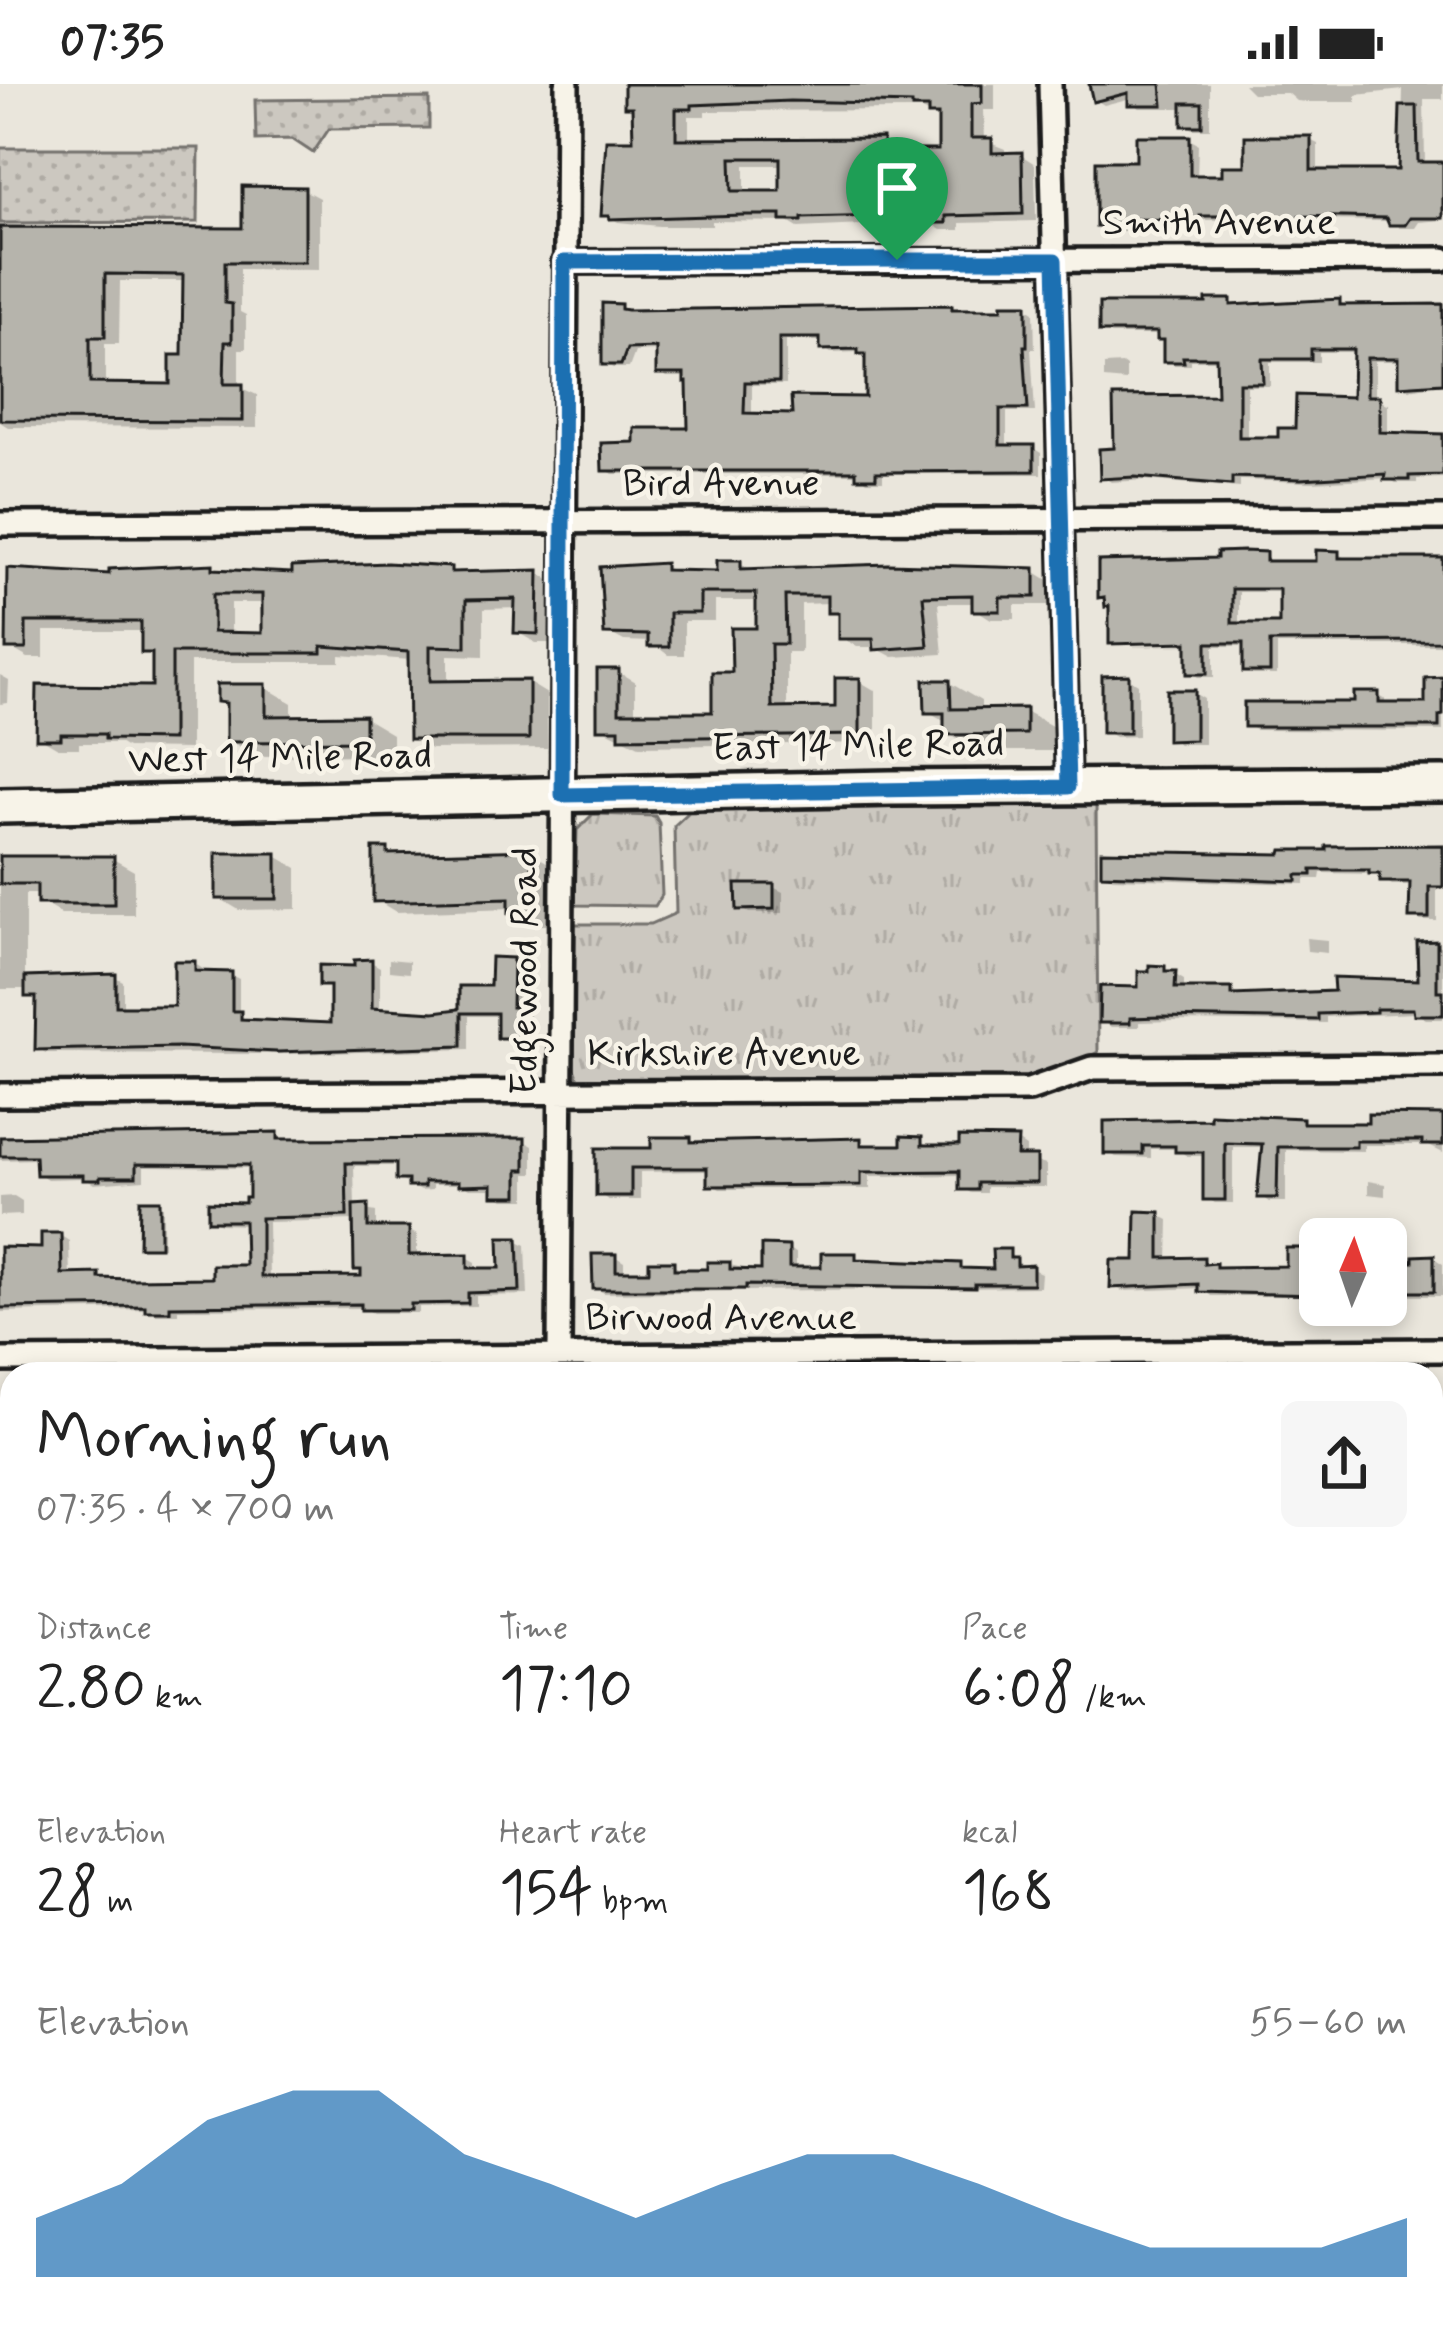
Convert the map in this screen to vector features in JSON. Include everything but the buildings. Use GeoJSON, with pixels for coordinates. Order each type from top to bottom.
{"type":"FeatureCollection","features":[{"type":"Feature","properties":{"kind":"main road","name":"East 14 Mile Road"},"geometry":{"type":"LineString","coordinates":[[562,795],[1443,784]]}},
{"type":"Feature","properties":{"kind":"main road","name":"West 14 Mile Road"},"geometry":{"type":"LineString","coordinates":[[0,806],[562,795]]}},
{"type":"Feature","properties":{"kind":"street","name":"Edgewood Road"},"geometry":{"type":"LineString","coordinates":[[559,1355],[567,84]]}},
{"type":"Feature","properties":{"kind":"street"},"geometry":{"type":"LineString","coordinates":[[1050,84],[1068,787]]}},
{"type":"Feature","properties":{"kind":"street","name":"Smith Avenue"},"geometry":{"type":"LineString","coordinates":[[564,262],[1443,259]]}},
{"type":"Feature","properties":{"kind":"street","name":"Bird Avenue"},"geometry":{"type":"LineString","coordinates":[[0,524],[1443,518]]}},
{"type":"Feature","properties":{"kind":"street","name":"Kirkshire Avenue"},"geometry":{"type":"LineString","coordinates":[[0,1095],[1029,1090],[1092,1068],[1443,1066]]}},
{"type":"Feature","properties":{"kind":"street","name":"Birwood Avenue"},"geometry":{"type":"LineString","coordinates":[[0,1360],[559,1355],[1064,1362],[1443,1351]]}},
{"type":"Feature","properties":{"kind":"green space"},"geometry":{"type":"Polygon","coordinates":[[[429,98],[429,128],[329,129],[313,153],[292,139],[256,140],[255,100],[429,98]]]}},
{"type":"Feature","properties":{"kind":"green space"},"geometry":{"type":"Polygon","coordinates":[[[0,148],[199,148],[198,222],[0,223],[0,148]]]}},
{"type":"Feature","properties":{"kind":"green space"},"geometry":{"type":"Polygon","coordinates":[[[1096,803],[1098,1052],[1043,1079],[579,1082],[573,1066],[575,924],[651,924],[676,913],[674,826],[689,812],[1096,803]]]}},
{"type":"Feature","properties":{"kind":"green space"},"geometry":{"type":"Polygon","coordinates":[[[593,814],[655,816],[662,895],[655,906],[575,905],[577,830],[593,814]]]}},
{"type":"Feature","properties":{"kind":"route"},"geometry":{"type":"LineString","coordinates":[[897,260],[1055,260],[1068,787],[562,795],[564,262],[897,260]]}}]}
